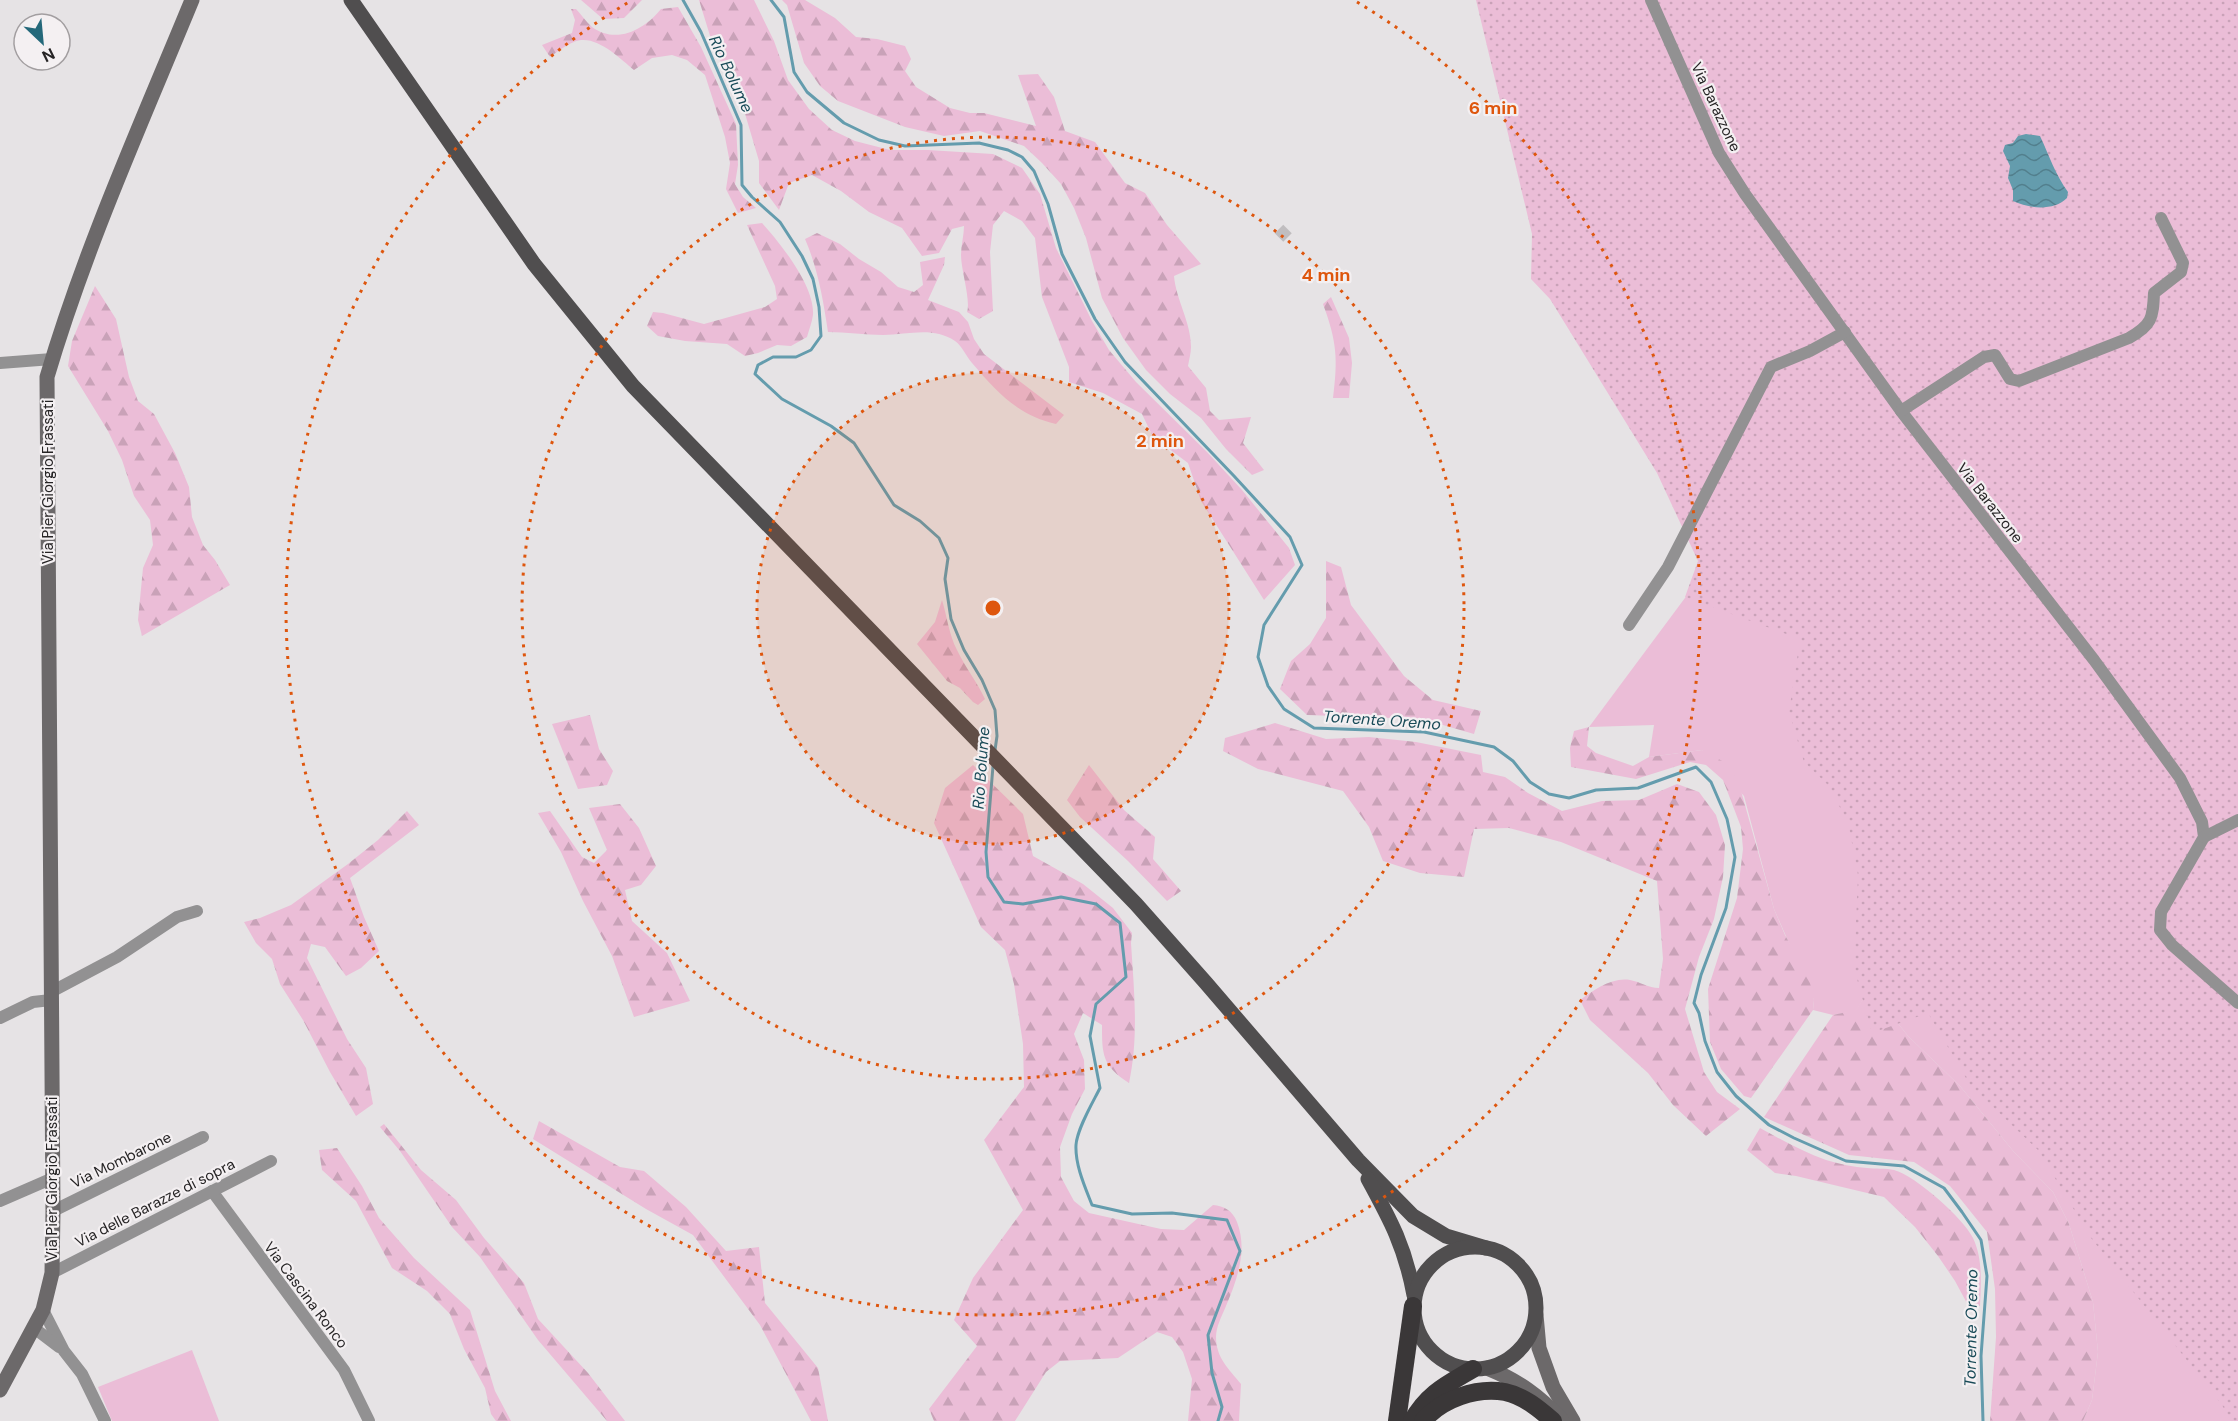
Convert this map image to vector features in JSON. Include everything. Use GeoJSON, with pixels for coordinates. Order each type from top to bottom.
{"type":"FeatureCollection","features":[{"type":"Feature","properties":{"kind":"highway"},"geometry":{"type":"LineString","coordinates":[[1397,1421],[1413,1301]]}},
{"type":"Feature","properties":{"kind":"highway"},"geometry":{"type":"LineString","coordinates":[[1412,1421],[1433,1392],[1480,1369]]}},
{"type":"Feature","properties":{"kind":"highway"},"geometry":{"type":"LineString","coordinates":[[1424,1421],[1447,1402],[1475,1393],[1491,1392],[1506,1392],[1533,1404],[1553,1421]]}},
{"type":"Feature","properties":{"kind":"main road"},"geometry":{"type":"LineString","coordinates":[[352,3],[534,264],[633,386],[1136,904],[1358,1160],[1413,1216],[1446,1236],[1501,1252],[1514,1260],[1524,1271],[1532,1285],[1536,1315],[1532,1330],[1515,1355],[1502,1363],[1480,1369],[1457,1367],[1442,1360],[1430,1350],[1420,1337],[1414,1322],[1408,1263],[1394,1227],[1358,1160]]}},
{"type":"Feature","properties":{"kind":"main road"},"geometry":{"type":"LineString","coordinates":[[1413,1301],[1419,1281],[1440,1257],[1455,1250],[1470,1247],[1486,1248]]}},
{"type":"Feature","properties":{"kind":"street","name":"Via Pier Giorgio Frassati"},"geometry":{"type":"LineString","coordinates":[[0,1390],[43,1310],[52,1273],[47,377],[64,322],[104,216],[192,0]]}},
{"type":"Feature","properties":{"kind":"street","name":"Via Barazzone"},"geometry":{"type":"LineString","coordinates":[[1651,0],[1719,153],[1745,194],[1901,411],[2094,660],[2180,778],[2202,822],[2204,837]]}},
{"type":"Feature","properties":{"kind":"street"},"geometry":{"type":"LineString","coordinates":[[1901,411],[1984,357],[1995,355],[2010,379],[2019,381],[2129,338],[2145,329],[2153,314],[2154,292],[2181,272],[2182,263],[2161,218]]}},
{"type":"Feature","properties":{"kind":"street"},"geometry":{"type":"LineString","coordinates":[[1629,625],[1668,567],[1771,367],[1810,351],[1845,332]]}},
{"type":"Feature","properties":{"kind":"street"},"geometry":{"type":"LineString","coordinates":[[0,363],[52,359]]}},
{"type":"Feature","properties":{"kind":"street"},"geometry":{"type":"LineString","coordinates":[[2238,820],[2204,837],[2161,912],[2160,930],[2172,945],[2238,1003]]}},
{"type":"Feature","properties":{"kind":"street"},"geometry":{"type":"LineString","coordinates":[[0,1018],[51,996],[117,957],[177,917],[197,911]]}},
{"type":"Feature","properties":{"kind":"street","name":"Via Mombarone"},"geometry":{"type":"LineString","coordinates":[[53,1211],[203,1137]]}},
{"type":"Feature","properties":{"kind":"street","name":"Via delle Barazze di sopra"},"geometry":{"type":"LineString","coordinates":[[52,1273],[271,1161]]}},
{"type":"Feature","properties":{"kind":"street"},"geometry":{"type":"LineString","coordinates":[[0,1201],[53,1178]]}},
{"type":"Feature","properties":{"kind":"street","name":"Via Cascina Ronco"},"geometry":{"type":"LineString","coordinates":[[212,1191],[344,1370],[369,1421]]}},
{"type":"Feature","properties":{"kind":"street"},"geometry":{"type":"LineString","coordinates":[[43,1310],[64,1351],[82,1374],[105,1421]]}},
{"type":"Feature","properties":{"kind":"street"},"geometry":{"type":"LineString","coordinates":[[1536,1315],[1539,1348],[1553,1387],[1574,1421]]}},
{"type":"Feature","properties":{"kind":"street"},"geometry":{"type":"LineString","coordinates":[[34,1328],[64,1351]]}},
{"type":"Feature","properties":{"kind":"street"},"geometry":{"type":"LineString","coordinates":[[1480,1369],[1509,1377],[1541,1398],[1563,1421]]}},
{"type":"Feature","properties":{"kind":"green space"},"geometry":{"type":"Polygon","coordinates":[[[581,0],[642,0],[624,18],[603,19],[581,0]]]}},
{"type":"Feature","properties":{"kind":"green space"},"geometry":{"type":"Polygon","coordinates":[[[699,0],[754,0],[774,41],[788,80],[809,109],[832,130],[855,141],[890,150],[993,154],[1022,168],[1040,194],[1056,248],[1109,350],[1136,382],[1242,490],[1289,548],[1295,565],[1264,600],[1201,501],[1188,463],[1153,437],[1142,414],[1103,393],[1069,382],[1069,367],[1042,297],[1035,238],[1022,221],[1004,211],[993,225],[990,252],[993,311],[979,319],[967,312],[968,301],[961,255],[964,226],[952,229],[939,253],[922,256],[902,228],[869,212],[841,191],[812,175],[789,183],[779,210],[759,183],[759,161],[738,90],[715,52],[699,0]]]}},
{"type":"Feature","properties":{"kind":"green space"},"geometry":{"type":"Polygon","coordinates":[[[782,0],[805,0],[835,18],[856,37],[877,39],[905,46],[911,59],[905,71],[916,87],[950,108],[970,113],[984,113],[1036,126],[1018,75],[1038,74],[1054,97],[1065,131],[1095,142],[1125,183],[1145,193],[1167,225],[1201,264],[1174,276],[1190,338],[1188,366],[1206,388],[1210,411],[1219,420],[1251,417],[1243,443],[1264,470],[1252,475],[1226,449],[1201,418],[1170,394],[1146,370],[1123,338],[1102,298],[1086,238],[1074,208],[1061,184],[1042,163],[1024,146],[980,131],[944,136],[905,127],[838,101],[820,86],[804,63],[787,5],[782,0]]]}},
{"type":"Feature","properties":{"kind":"green space"},"geometry":{"type":"Polygon","coordinates":[[[1476,0],[2238,0],[2238,1421],[2231,1421],[2222,1405],[2091,1238],[2038,1150],[1970,1085],[1928,1013],[1872,1033],[1854,968],[1858,875],[1848,822],[1827,784],[1804,762],[1789,712],[1800,639],[1685,597],[1698,561],[1657,473],[1550,299],[1531,279],[1532,234],[1476,0]]]}},
{"type":"Feature","properties":{"kind":"green space"},"geometry":{"type":"Polygon","coordinates":[[[678,7],[701,47],[736,124],[738,165],[735,184],[743,197],[756,208],[738,213],[726,189],[730,163],[725,137],[705,75],[687,60],[672,55],[652,58],[634,70],[614,53],[590,41],[574,42],[550,57],[542,45],[572,33],[575,20],[571,9],[576,9],[592,27],[611,35],[639,28],[661,9],[678,7]]]}},
{"type":"Feature","properties":{"kind":"green space"},"geometry":{"type":"Polygon","coordinates":[[[762,223],[795,266],[808,291],[813,315],[807,337],[791,346],[777,345],[745,356],[727,344],[685,341],[658,336],[647,326],[653,312],[704,324],[765,307],[777,299],[775,286],[747,225],[762,223]]]}},
{"type":"Feature","properties":{"kind":"green space"},"geometry":{"type":"Polygon","coordinates":[[[817,233],[840,244],[881,272],[898,287],[914,292],[923,285],[920,262],[945,257],[944,265],[928,300],[959,312],[968,322],[974,339],[984,354],[1064,415],[1056,424],[1030,415],[1019,408],[990,384],[962,348],[946,336],[920,332],[883,335],[828,332],[817,273],[805,239],[817,233]]]}},
{"type":"Feature","properties":{"kind":"green space"},"geometry":{"type":"Polygon","coordinates":[[[95,286],[116,319],[129,377],[138,401],[154,414],[175,453],[189,487],[192,517],[203,545],[230,585],[142,636],[138,620],[143,568],[153,545],[150,520],[134,496],[122,460],[108,431],[68,366],[72,341],[95,286]]]}},
{"type":"Feature","properties":{"kind":"green space"},"geometry":{"type":"Polygon","coordinates":[[[1331,297],[1349,338],[1352,363],[1349,398],[1333,398],[1336,372],[1335,351],[1323,304],[1331,297]]]}},
{"type":"Feature","properties":{"kind":"green space"},"geometry":{"type":"Polygon","coordinates":[[[1759,413],[2238,1421],[2083,1421],[2092,1400],[2098,1352],[2093,1302],[2069,1224],[2053,1192],[2014,1152],[1960,1086],[1908,1036],[1870,988],[1856,1011],[1833,1015],[1813,1010],[1814,1000],[1774,909],[1744,796],[1702,750],[1649,757],[1654,725],[1589,727],[1708,567],[1759,413]]]}},
{"type":"Feature","properties":{"kind":"green space"},"geometry":{"type":"Polygon","coordinates":[[[1326,561],[1341,567],[1351,605],[1404,676],[1433,700],[1481,711],[1474,734],[1436,723],[1391,718],[1307,715],[1280,689],[1291,661],[1310,644],[1326,618],[1326,561]]]}},
{"type":"Feature","properties":{"kind":"green space"},"geometry":{"type":"Polygon","coordinates":[[[942,600],[954,644],[985,699],[978,705],[960,688],[947,681],[917,644],[935,622],[942,600]]]}},
{"type":"Feature","properties":{"kind":"green space"},"geometry":{"type":"Polygon","coordinates":[[[590,715],[599,749],[613,771],[607,785],[578,789],[552,724],[590,715]]]}},
{"type":"Feature","properties":{"kind":"green space"},"geometry":{"type":"Polygon","coordinates":[[[1275,723],[1326,739],[1369,737],[1416,742],[1481,755],[1483,772],[1505,777],[1528,793],[1562,811],[1602,801],[1639,800],[1677,784],[1699,792],[1716,815],[1725,845],[1723,877],[1714,919],[1699,957],[1685,1009],[1704,1072],[1717,1092],[1740,1109],[1706,1136],[1673,1105],[1648,1073],[1590,1020],[1580,1000],[1591,992],[1617,980],[1630,980],[1659,988],[1663,959],[1657,881],[1561,842],[1509,828],[1474,829],[1464,877],[1420,873],[1383,861],[1369,827],[1343,791],[1258,769],[1223,751],[1225,738],[1275,723]]]}},
{"type":"Feature","properties":{"kind":"green space"},"geometry":{"type":"Polygon","coordinates":[[[1589,727],[1587,746],[1596,753],[1633,766],[1649,757],[1702,750],[1724,762],[1738,780],[1774,909],[1785,935],[1809,978],[1814,1000],[1813,1010],[1751,1098],[1744,1096],[1721,1069],[1710,1042],[1708,989],[1737,898],[1743,849],[1741,827],[1723,780],[1706,765],[1690,762],[1636,779],[1571,767],[1570,748],[1574,731],[1589,727]]]}},
{"type":"Feature","properties":{"kind":"green space"},"geometry":{"type":"Polygon","coordinates":[[[973,765],[1023,814],[1033,856],[1083,884],[1113,908],[1132,933],[1135,1031],[1129,1083],[1113,1071],[1105,1058],[1102,1025],[1083,1013],[1074,1034],[1084,1060],[1085,1089],[1072,1114],[1060,1147],[1061,1177],[1074,1201],[1089,1213],[1161,1229],[1184,1230],[1213,1205],[1233,1214],[1240,1233],[1240,1265],[1218,1325],[1216,1337],[1221,1357],[1241,1384],[1239,1421],[1188,1421],[1192,1379],[1183,1352],[1172,1337],[1157,1332],[1118,1358],[1060,1361],[1046,1372],[1015,1421],[934,1421],[929,1409],[977,1346],[954,1320],[973,1278],[1023,1210],[984,1140],[1024,1087],[1023,1044],[1014,984],[1005,950],[981,927],[934,823],[945,788],[973,765]]]}},
{"type":"Feature","properties":{"kind":"green space"},"geometry":{"type":"Polygon","coordinates":[[[1089,765],[1124,810],[1155,837],[1153,859],[1181,891],[1167,901],[1080,817],[1067,800],[1089,765]]]}},
{"type":"Feature","properties":{"kind":"green space"},"geometry":{"type":"Polygon","coordinates":[[[620,804],[639,828],[656,866],[641,885],[625,890],[632,921],[667,953],[690,1001],[634,1017],[612,956],[583,901],[561,852],[538,813],[550,811],[582,857],[594,863],[607,850],[589,808],[620,804]]]}},
{"type":"Feature","properties":{"kind":"green space"},"geometry":{"type":"Polygon","coordinates":[[[407,811],[419,825],[350,878],[379,951],[361,968],[346,976],[325,947],[311,944],[307,958],[347,1039],[366,1068],[373,1104],[356,1116],[303,1020],[280,984],[272,959],[256,943],[244,922],[291,905],[378,840],[407,811]]]}},
{"type":"Feature","properties":{"kind":"green space"},"geometry":{"type":"Polygon","coordinates":[[[1870,988],[1908,1036],[1960,1086],[2014,1152],[2053,1192],[2069,1224],[2093,1302],[2098,1352],[2092,1400],[2083,1421],[1990,1421],[1996,1337],[1995,1289],[1987,1232],[1950,1186],[1914,1162],[1849,1155],[1764,1117],[1833,1015],[1856,1010],[1870,988]]]}},
{"type":"Feature","properties":{"kind":"green space"},"geometry":{"type":"Polygon","coordinates":[[[539,1121],[620,1167],[644,1171],[686,1207],[726,1251],[759,1247],[765,1303],[818,1368],[828,1421],[811,1421],[760,1325],[693,1235],[646,1209],[533,1139],[539,1121]]]}},
{"type":"Feature","properties":{"kind":"green space"},"geometry":{"type":"Polygon","coordinates":[[[384,1124],[421,1170],[456,1200],[484,1238],[524,1283],[538,1319],[588,1373],[625,1421],[607,1421],[538,1340],[480,1257],[452,1227],[400,1151],[380,1127],[384,1124]]]}},
{"type":"Feature","properties":{"kind":"green space"},"geometry":{"type":"Polygon","coordinates":[[[1760,1128],[1801,1150],[1826,1160],[1857,1167],[1894,1170],[1926,1189],[1960,1220],[1973,1238],[1980,1263],[1980,1306],[1969,1307],[1938,1256],[1915,1227],[1884,1197],[1775,1173],[1747,1150],[1760,1128]]]}},
{"type":"Feature","properties":{"kind":"green space"},"geometry":{"type":"Polygon","coordinates":[[[337,1148],[362,1186],[379,1218],[414,1258],[470,1310],[495,1391],[511,1421],[496,1421],[491,1414],[485,1388],[464,1349],[450,1314],[427,1291],[392,1268],[356,1201],[322,1170],[319,1150],[337,1148]]]}},
{"type":"Feature","properties":{"kind":"green space"},"geometry":{"type":"Polygon","coordinates":[[[192,1350],[219,1421],[112,1421],[98,1387],[192,1350]]]}},
{"type":"Feature","properties":{"kind":"water"},"geometry":{"type":"Polygon","coordinates":[[[2026,134],[2040,136],[2068,192],[2067,198],[2062,202],[2049,207],[2034,207],[2013,201],[2013,190],[2008,178],[2010,166],[2003,151],[2005,145],[2013,143],[2018,136],[2026,134]]]}},
{"type":"Feature","properties":{"kind":"waterway","name":"Rio Bolume"},"geometry":{"type":"LineString","coordinates":[[683,0],[701,32],[741,125],[742,185],[780,222],[802,256],[813,279],[819,307],[821,336],[811,350],[796,357],[773,357],[758,365],[755,374],[782,399],[831,426],[854,443],[894,505],[920,521],[939,538],[948,558],[945,579],[951,619],[995,710],[997,736],[995,750]]}},
{"type":"Feature","properties":{"kind":"waterway","name":"Torrente Oremo"},"geometry":{"type":"LineString","coordinates":[[771,0],[784,17],[794,72],[807,92],[844,123],[879,140],[905,146],[979,143],[1008,150],[1022,157],[1034,171],[1048,204],[1062,254],[1095,319],[1125,362],[1290,537],[1302,565],[1264,625],[1258,657],[1268,686],[1284,709],[1314,728],[1424,732],[1494,747],[1513,761],[1530,782],[1549,794],[1569,798],[1596,790],[1638,788],[1696,767],[1711,782],[1727,819],[1735,857],[1726,908],[1701,975],[1694,1003],[1717,1072],[1736,1096],[1769,1125],[1794,1138],[1846,1161],[1904,1166],[1944,1188],[1981,1240],[1987,1276],[1981,1356],[1983,1421]]}},
{"type":"Feature","properties":{"kind":"waterway","name":"Rio Bolume"},"geometry":{"type":"LineString","coordinates":[[993,766],[986,852],[988,877],[1004,902],[1023,904],[1061,897],[1096,904],[1120,923],[1126,977],[1096,1004],[1090,1036],[1100,1088],[1082,1124],[1076,1145],[1079,1168],[1092,1205],[1132,1214],[1172,1213],[1227,1220],[1240,1251],[1208,1335],[1212,1373],[1222,1407],[1218,1421]]}},
{"type":"Feature","properties":{"kind":"tunnel"},"geometry":{"type":"LineString","coordinates":[[1279,229],[1288,238]]}}]}
